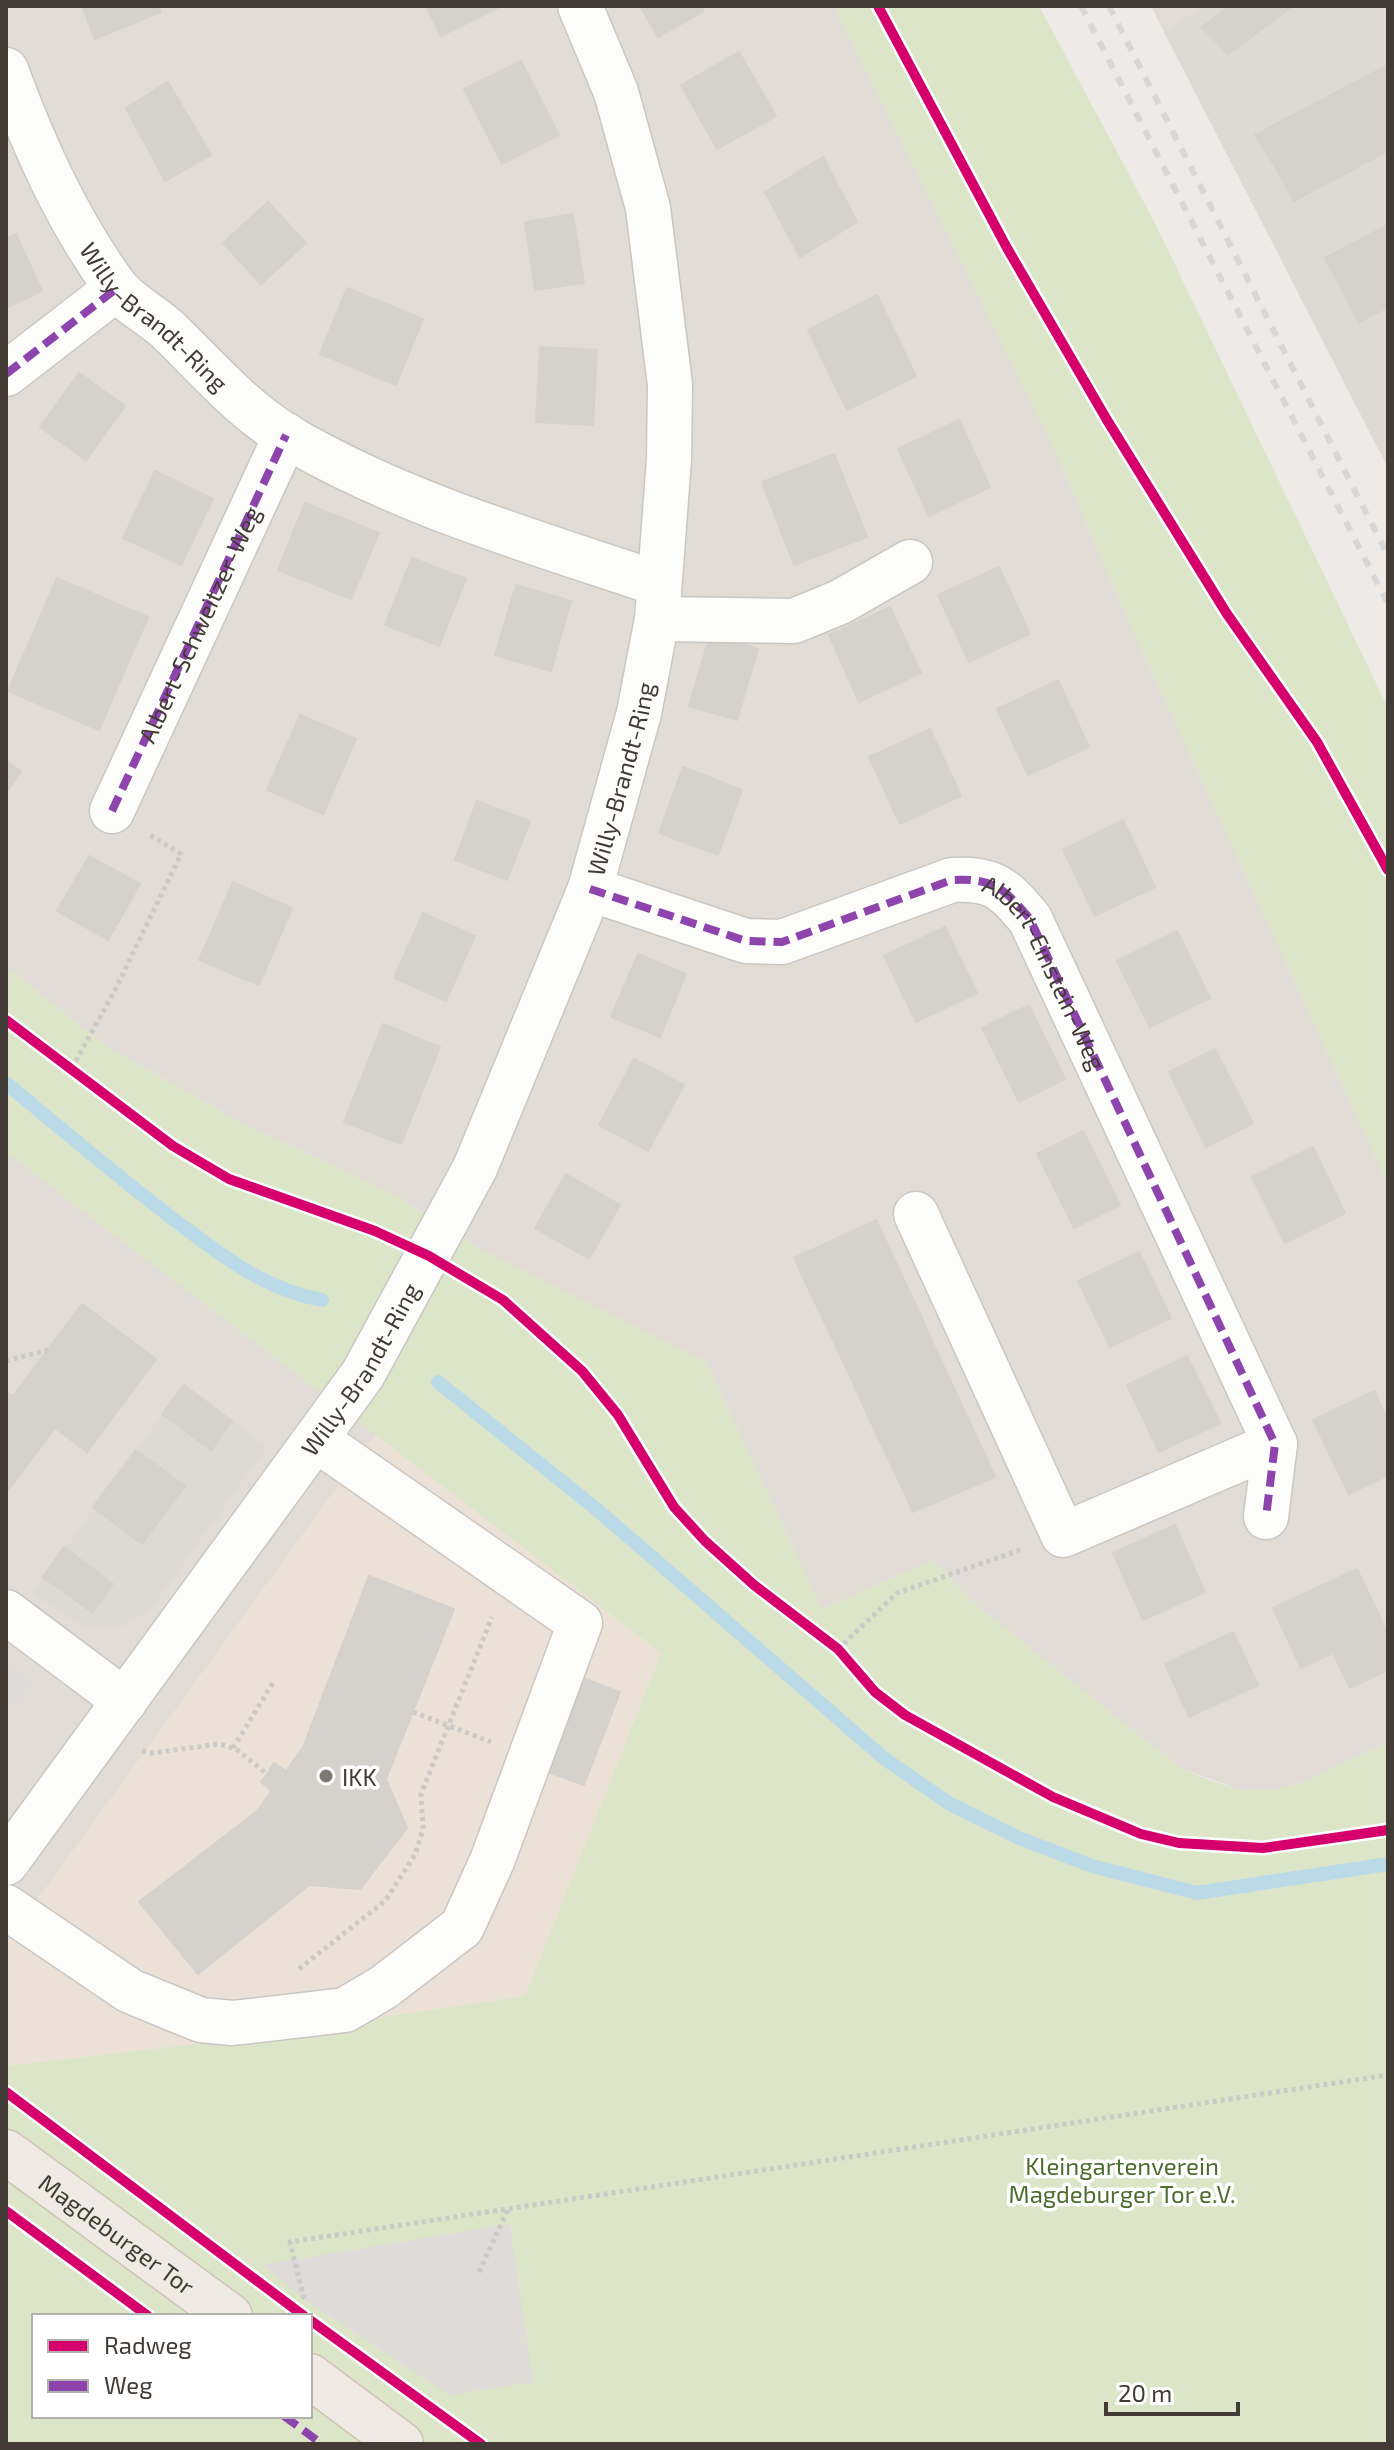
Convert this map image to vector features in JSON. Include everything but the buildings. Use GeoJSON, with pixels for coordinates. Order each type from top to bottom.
{"type":"FeatureCollection","features":[{"type":"Feature","properties":{"kind":"main road","name":"Magdeburger Tor"},"geometry":{"type":"LineString","coordinates":[[6,2152],[227,2314]]}},
{"type":"Feature","properties":{"kind":"main road"},"geometry":{"type":"LineString","coordinates":[[312,2377],[401,2444]]}},
{"type":"Feature","properties":{"kind":"street","name":"Willy-Brandt-Ring"},"geometry":{"type":"LineString","coordinates":[[6,1863],[363,1374],[475,1168],[590,889],[639,713],[658,602],[669,459],[670,385],[648,208],[616,92],[580,6]]}},
{"type":"Feature","properties":{"kind":"street","name":"Willy-Brandt-Ring"},"geometry":{"type":"LineString","coordinates":[[6,70],[34,146],[116,289],[167,329],[228,389],[286,435],[367,477],[515,535],[658,602]]}},
{"type":"Feature","properties":{"kind":"street"},"geometry":{"type":"LineString","coordinates":[[6,374],[116,289]]}},
{"type":"Feature","properties":{"kind":"street","name":"Albert-Schweitzer-Weg"},"geometry":{"type":"LineString","coordinates":[[112,811],[286,435]]}},
{"type":"Feature","properties":{"kind":"street"},"geometry":{"type":"LineString","coordinates":[[658,602],[794,621],[840,602],[910,562]]}},
{"type":"Feature","properties":{"kind":"street","name":"Albert-Einstein-Weg"},"geometry":{"type":"LineString","coordinates":[[590,889],[746,941],[782,942],[952,880],[979,879],[1006,890],[1030,919],[1275,1444]]}},
{"type":"Feature","properties":{"kind":"street"},"geometry":{"type":"LineString","coordinates":[[916,1214],[1063,1535],[1275,1444]]}},
{"type":"Feature","properties":{"kind":"street"},"geometry":{"type":"LineString","coordinates":[[6,1907],[130,1991],[201,2020],[233,2023],[345,2010],[384,1987],[462,1927],[492,1861],[580,1623],[317,1440]]}},
{"type":"Feature","properties":{"kind":"street"},"geometry":{"type":"LineString","coordinates":[[1266,1517],[1275,1444]]}},
{"type":"Feature","properties":{"kind":"street"},"geometry":{"type":"LineString","coordinates":[[6,1612],[125,1701]]}},
{"type":"Feature","properties":{"kind":"path"},"geometry":{"type":"LineString","coordinates":[[72,1068],[116,988],[181,854],[112,811]]}},
{"type":"Feature","properties":{"kind":"path"},"geometry":{"type":"LineString","coordinates":[[6,1361],[48,1350]]}},
{"type":"Feature","properties":{"kind":"path"},"geometry":{"type":"LineString","coordinates":[[838,1649],[897,1593],[1063,1535]]}},
{"type":"Feature","properties":{"kind":"path"},"geometry":{"type":"LineString","coordinates":[[292,1976],[392,1892],[421,1841],[421,1794],[509,1574]]}},
{"type":"Feature","properties":{"kind":"path"},"geometry":{"type":"LineString","coordinates":[[233,1748],[274,1681]]}},
{"type":"Feature","properties":{"kind":"path"},"geometry":{"type":"LineString","coordinates":[[413,1712],[530,1758]]}},
{"type":"Feature","properties":{"kind":"path"},"geometry":{"type":"LineString","coordinates":[[98,1741],[152,1753],[219,1744],[233,1748],[267,1774]]}},
{"type":"Feature","properties":{"kind":"path"},"geometry":{"type":"LineString","coordinates":[[304,2299],[290,2242],[1388,2075]]}},
{"type":"Feature","properties":{"kind":"path"},"geometry":{"type":"LineString","coordinates":[[479,2272],[508,2209]]}},
{"type":"Feature","properties":{"kind":"shaded area"},"geometry":{"type":"Polygon","coordinates":[[[6,6],[834,6],[1056,452],[1130,624],[1388,1184],[1388,1742],[1302,1783],[1269,1790],[1241,1790],[1180,1768],[971,1601],[933,1560],[822,1609],[706,1362],[476,1247],[393,1194],[240,1122],[107,1047],[6,967],[6,6]]]}},
{"type":"Feature","properties":{"kind":"shaded area"},"geometry":{"type":"Polygon","coordinates":[[[1151,6],[1203,6],[1164,32],[1151,6]]]}},
{"type":"Feature","properties":{"kind":"shaded area"},"geometry":{"type":"Polygon","coordinates":[[[1203,6],[1388,6],[1388,468],[1164,32],[1203,6]]]}},
{"type":"Feature","properties":{"kind":"shaded area"},"geometry":{"type":"Polygon","coordinates":[[[6,1152],[376,1434],[6,1943],[6,1152]]]}},
{"type":"Feature","properties":{"kind":"shaded area"},"geometry":{"type":"Polygon","coordinates":[[[184,1385],[267,1447],[157,1601],[143,1615],[117,1629],[84,1627],[32,1594],[184,1385]]]}},
{"type":"Feature","properties":{"kind":"shaded area"},"geometry":{"type":"Polygon","coordinates":[[[376,1434],[661,1653],[525,1996],[212,2042],[6,2066],[6,1943],[376,1434]]]}},
{"type":"Feature","properties":{"kind":"shaded area"},"geometry":{"type":"Polygon","coordinates":[[[6,1660],[34,1681],[15,1709],[6,1703],[6,1660]]]}},
{"type":"Feature","properties":{"kind":"shaded area"},"geometry":{"type":"Polygon","coordinates":[[[510,2224],[533,2382],[449,2395],[304,2299],[263,2265],[510,2224]]]}},
{"type":"Feature","properties":{"kind":"green space"},"geometry":{"type":"Polygon","coordinates":[[[834,6],[1039,6],[1156,225],[1388,708],[1388,1184],[1130,624],[1056,452],[834,6]]]}},
{"type":"Feature","properties":{"kind":"green space","name":"Kleingartenverein Magdeburger Tor e.V."},"geometry":{"type":"Polygon","coordinates":[[[6,967],[107,1047],[240,1122],[393,1194],[476,1247],[706,1362],[822,1609],[933,1560],[971,1601],[1180,1768],[1241,1790],[1269,1790],[1302,1783],[1388,1742],[1388,2444],[6,2444],[6,2066],[212,2042],[525,1996],[661,1653],[6,1152],[6,967]]]}},
{"type":"Feature","properties":{"kind":"waterway"},"geometry":{"type":"LineString","coordinates":[[6,1083],[127,1183],[222,1255],[259,1278],[300,1295],[322,1300]]}},
{"type":"Feature","properties":{"kind":"waterway"},"geometry":{"type":"LineString","coordinates":[[438,1382],[600,1512],[885,1759],[950,1804],[1019,1838],[1092,1866],[1197,1893],[1388,1864]]}},
{"type":"Feature","properties":{"kind":"railway"},"geometry":{"type":"LineString","coordinates":[[1081,6],[1388,604]]}},
{"type":"Feature","properties":{"kind":"railway"},"geometry":{"type":"LineString","coordinates":[[1109,6],[1388,556]]}},
{"type":"Feature","properties":{"kind":"marked path"},"geometry":{"type":"LineString","coordinates":[[6,374],[116,289]]}},
{"type":"Feature","properties":{"kind":"marked path"},"geometry":{"type":"LineString","coordinates":[[112,811],[286,435]]}},
{"type":"Feature","properties":{"kind":"marked path"},"geometry":{"type":"LineString","coordinates":[[590,889],[746,941],[782,942],[952,880],[988,883],[1013,900],[1030,919],[1275,1444],[1266,1517]]}},
{"type":"Feature","properties":{"kind":"marked path"},"geometry":{"type":"LineString","coordinates":[[287,2418],[322,2444]]}},
{"type":"Feature","properties":{"kind":"cycle path"},"geometry":{"type":"LineString","coordinates":[[878,6],[1007,248],[1107,420],[1227,614],[1317,742],[1388,870]]}},
{"type":"Feature","properties":{"kind":"cycle path"},"geometry":{"type":"LineString","coordinates":[[6,1020],[173,1146],[229,1179],[375,1231],[429,1256],[503,1300],[582,1371],[618,1415],[674,1507],[705,1541],[754,1585],[838,1649],[875,1692],[905,1715],[1053,1797],[1141,1834],[1179,1843],[1263,1848],[1388,1830]]}},
{"type":"Feature","properties":{"kind":"cycle path"},"geometry":{"type":"LineString","coordinates":[[6,2092],[301,2314]]}},
{"type":"Feature","properties":{"kind":"cycle path"},"geometry":{"type":"LineString","coordinates":[[6,2211],[145,2314]]}},
{"type":"Feature","properties":{"kind":"cycle path"},"geometry":{"type":"LineString","coordinates":[[312,2321],[481,2444]]}},
{"type":"Feature","properties":{"kind":"place","name":"IKK"},"geometry":{"type":"Point","coordinates":[326,1776]}}]}
